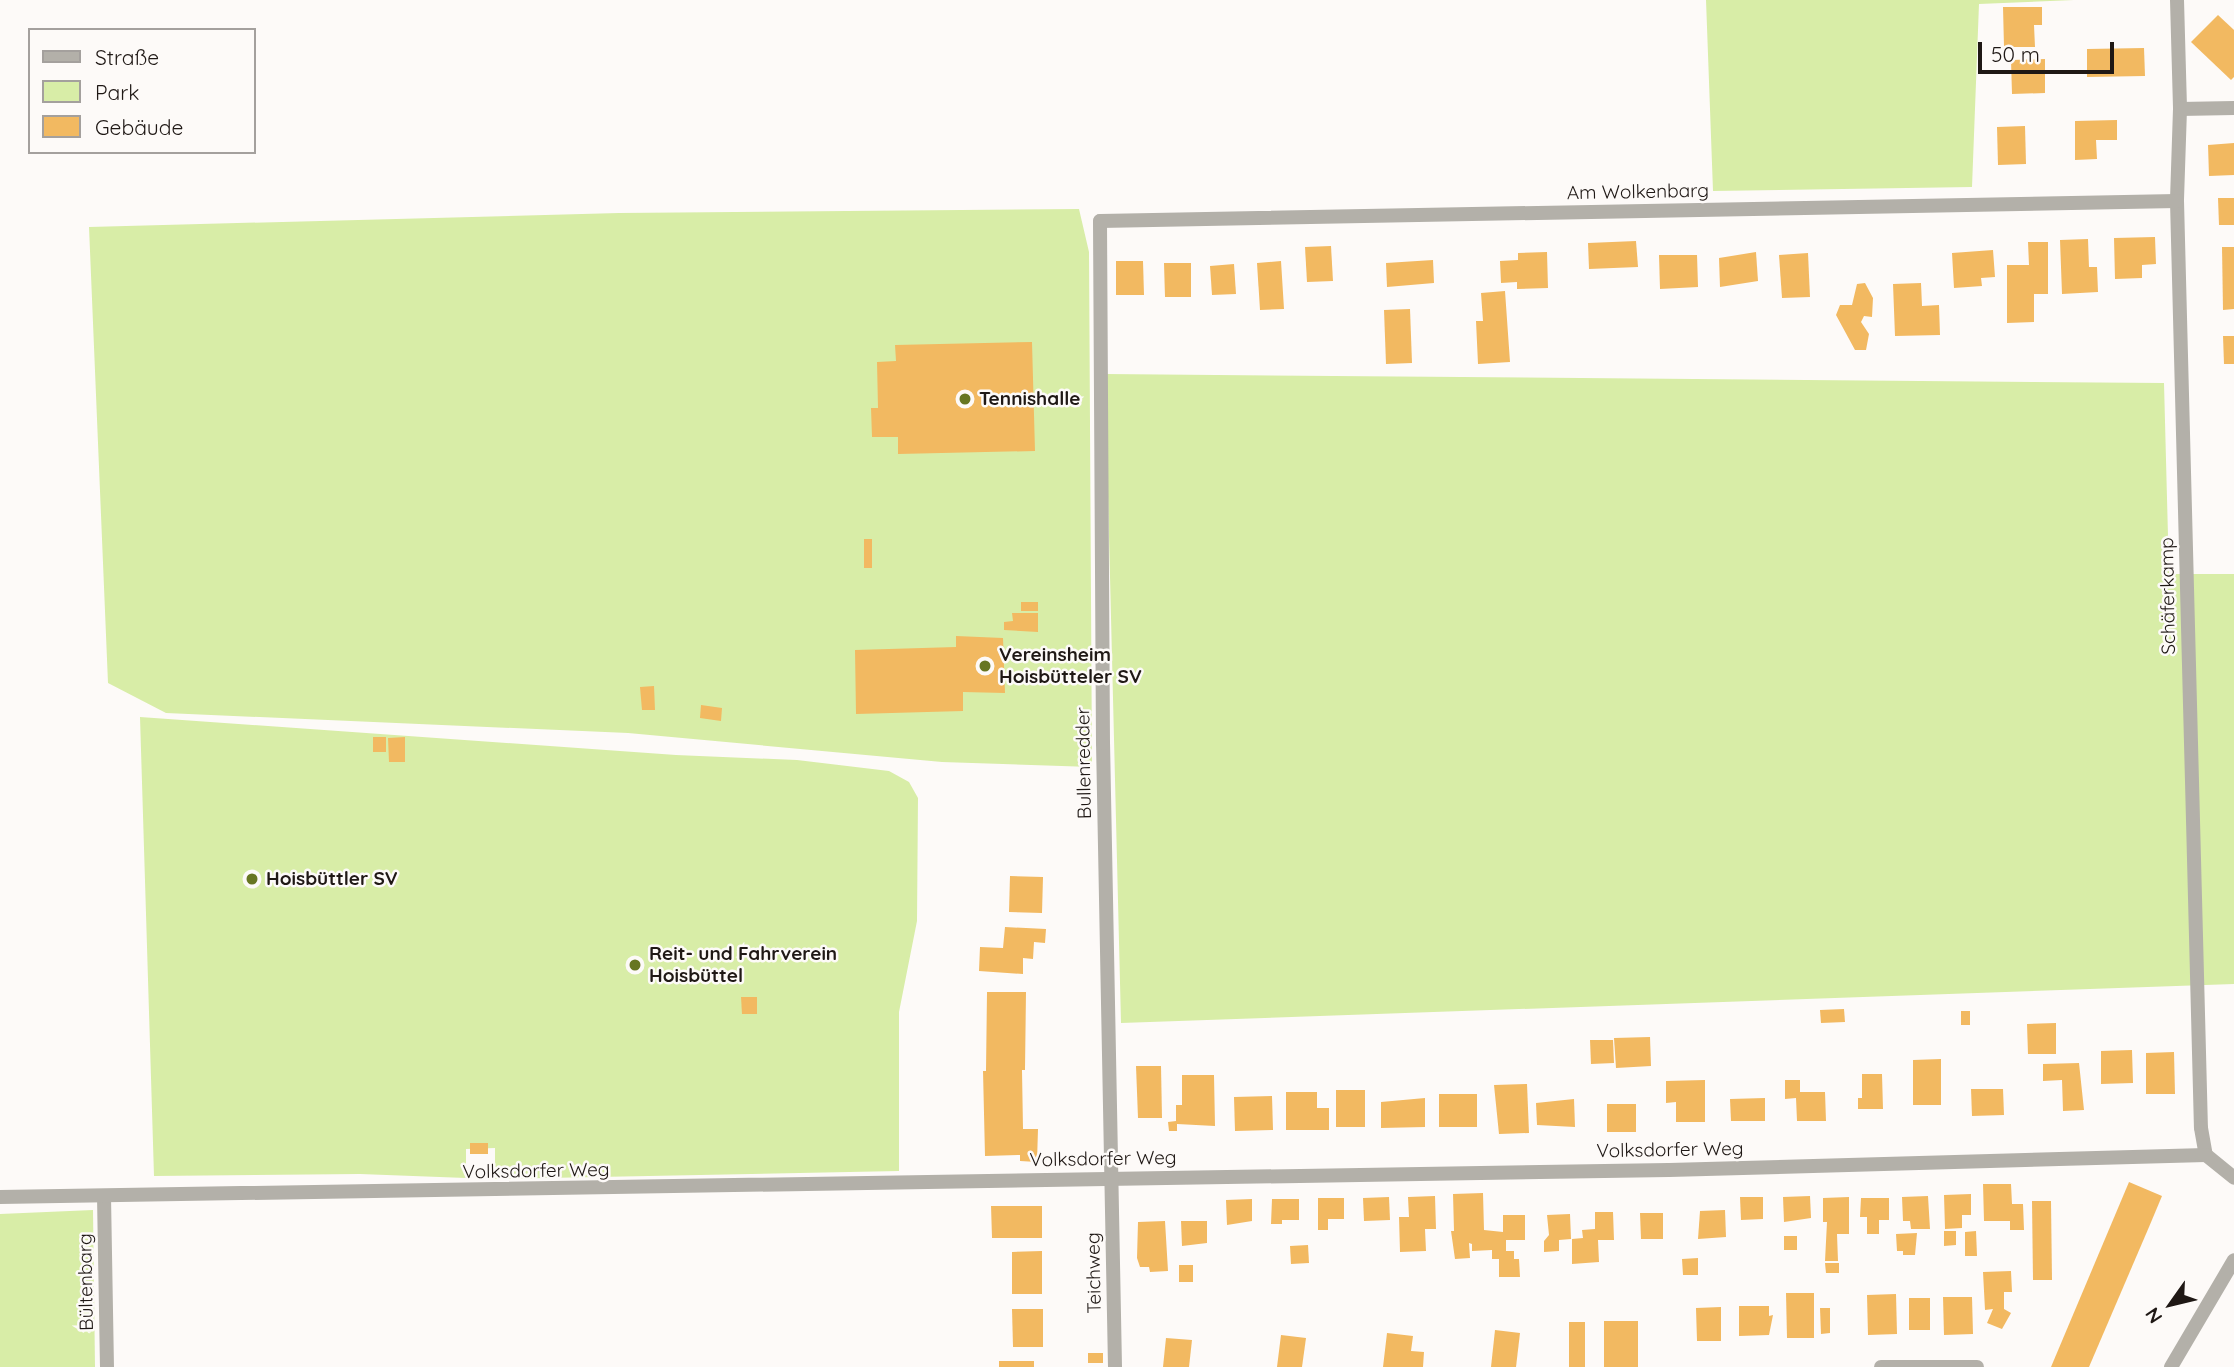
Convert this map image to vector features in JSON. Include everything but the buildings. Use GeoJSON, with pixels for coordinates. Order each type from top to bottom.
{"type":"FeatureCollection","features":[{"type":"Feature","properties":{"kind":"street","name":"Schäferkamp"},"geometry":{"type":"LineString","coordinates":[[2177,0],[2180,109],[2177,201],[2201,1128],[2206,1155]]}},
{"type":"Feature","properties":{"kind":"street"},"geometry":{"type":"LineString","coordinates":[[2180,109],[2234,108]]}},
{"type":"Feature","properties":{"kind":"street","name":"Am Wolkenbarg"},"geometry":{"type":"LineString","coordinates":[[1100,221],[2177,201]]}},
{"type":"Feature","properties":{"kind":"street","name":"Bullenredder"},"geometry":{"type":"LineString","coordinates":[[1100,221],[1103,716],[1112,1178]]}},
{"type":"Feature","properties":{"kind":"street"},"geometry":{"type":"LineString","coordinates":[[2206,1155],[2234,1178]]}},
{"type":"Feature","properties":{"kind":"street","name":"Volksdorfer Weg"},"geometry":{"type":"LineString","coordinates":[[0,1198],[479,1192],[1112,1178],[1711,1169],[2206,1155]]}},
{"type":"Feature","properties":{"kind":"street","name":"Teichweg"},"geometry":{"type":"LineString","coordinates":[[1112,1178],[1115,1367]]}},
{"type":"Feature","properties":{"kind":"street","name":"Bültenbarg"},"geometry":{"type":"LineString","coordinates":[[104,1196],[107,1367]]}},
{"type":"Feature","properties":{"kind":"street"},"geometry":{"type":"LineString","coordinates":[[2171,1367],[2234,1260]]}},
{"type":"Feature","properties":{"kind":"street"},"geometry":{"type":"LineString","coordinates":[[1881,1367],[1976,1367]]}},
{"type":"Feature","properties":{"kind":"green space"},"geometry":{"type":"Polygon","coordinates":[[[1706,0],[2074,0],[1979,4],[1972,187],[1713,191],[1706,0]]]}},
{"type":"Feature","properties":{"kind":"green space"},"geometry":{"type":"Polygon","coordinates":[[[1079,209],[1089,252],[1092,767],[942,762],[628,733],[166,713],[108,683],[89,227],[619,213],[1079,209]]]}},
{"type":"Feature","properties":{"kind":"green space"},"geometry":{"type":"Polygon","coordinates":[[[1105,374],[2164,383],[2169,574],[2234,574],[2234,984],[1121,1023],[1105,374]]]}},
{"type":"Feature","properties":{"kind":"green space","name":"Reit- und Fahrverein Hoisbüttel"},"geometry":{"type":"Polygon","coordinates":[[[140,717],[676,755],[797,760],[889,771],[909,782],[918,798],[917,921],[899,1012],[899,1171],[495,1179],[495,1148],[466,1149],[466,1178],[360,1174],[154,1176],[140,717]]]}},
{"type":"Feature","properties":{"kind":"green space"},"geometry":{"type":"Polygon","coordinates":[[[93,1210],[95,1367],[0,1367],[0,1214],[93,1210]]]}},
{"type":"Feature","properties":{"kind":"place","name":"Tennishalle"},"geometry":{"type":"Point","coordinates":[965,399]}},
{"type":"Feature","properties":{"kind":"place","name":"Vereinsheim Hoisbütteler SV"},"geometry":{"type":"Point","coordinates":[985,666]}},
{"type":"Feature","properties":{"kind":"place","name":"Hoisbüttler SV"},"geometry":{"type":"Point","coordinates":[252,879]}},
{"type":"Feature","properties":{"kind":"place","name":"Reit- und Fahrverein Hoisbüttel"},"geometry":{"type":"Point","coordinates":[635,965]}}]}
